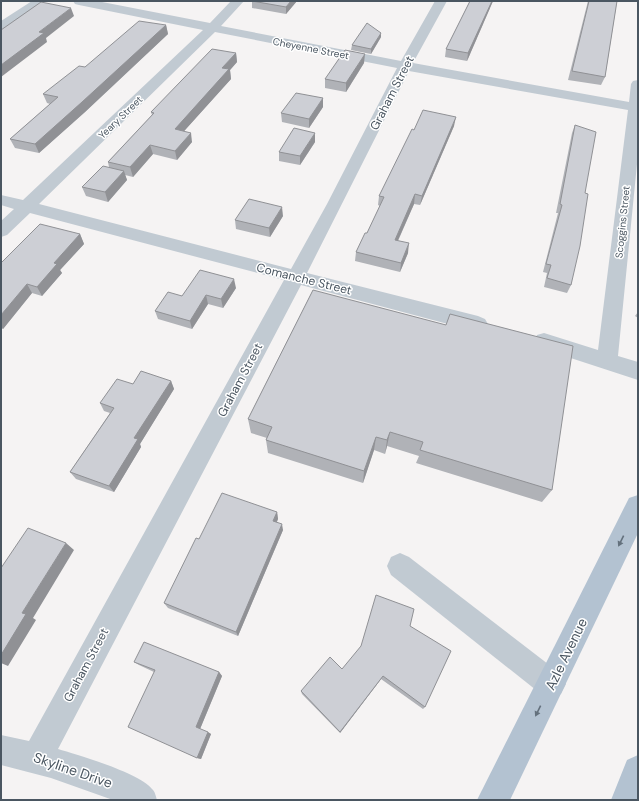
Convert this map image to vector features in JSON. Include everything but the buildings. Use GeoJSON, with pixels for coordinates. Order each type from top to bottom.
{"type":"FeatureCollection","features":[{"type":"Feature","properties":{"kind":"main road","name":"Azle Avenue"},"geometry":{"type":"LineString","coordinates":[[493,800],[552,684],[638,506]]}},
{"type":"Feature","properties":{"kind":"main road"},"geometry":{"type":"LineString","coordinates":[[627,800],[638,771]]}},
{"type":"Feature","properties":{"kind":"street"},"geometry":{"type":"LineString","coordinates":[[1,28],[40,1]]}},
{"type":"Feature","properties":{"kind":"street","name":"Cheyenne Street"},"geometry":{"type":"LineString","coordinates":[[78,1],[211,29],[637,108]]}},
{"type":"Feature","properties":{"kind":"street","name":"Yeary Street"},"geometry":{"type":"LineString","coordinates":[[1,231],[211,29],[238,1]]}},
{"type":"Feature","properties":{"kind":"street","name":"Graham Street"},"geometry":{"type":"LineString","coordinates":[[37,757],[296,277],[405,66],[441,1]]}},
{"type":"Feature","properties":{"kind":"street","name":"Scoggins Street"},"geometry":{"type":"LineString","coordinates":[[607,360],[637,108],[638,84]]}},
{"type":"Feature","properties":{"kind":"street","name":"Comanche Street"},"geometry":{"type":"LineString","coordinates":[[1,200],[493,328]]}},
{"type":"Feature","properties":{"kind":"street"},"geometry":{"type":"LineString","coordinates":[[531,337],[638,371]]}},
{"type":"Feature","properties":{"kind":"street"},"geometry":{"type":"LineString","coordinates":[[400,566],[552,684]]}},
{"type":"Feature","properties":{"kind":"street","name":"Skyline Drive"},"geometry":{"type":"LineString","coordinates":[[1,750],[37,757],[112,782],[135,798]]}}]}
